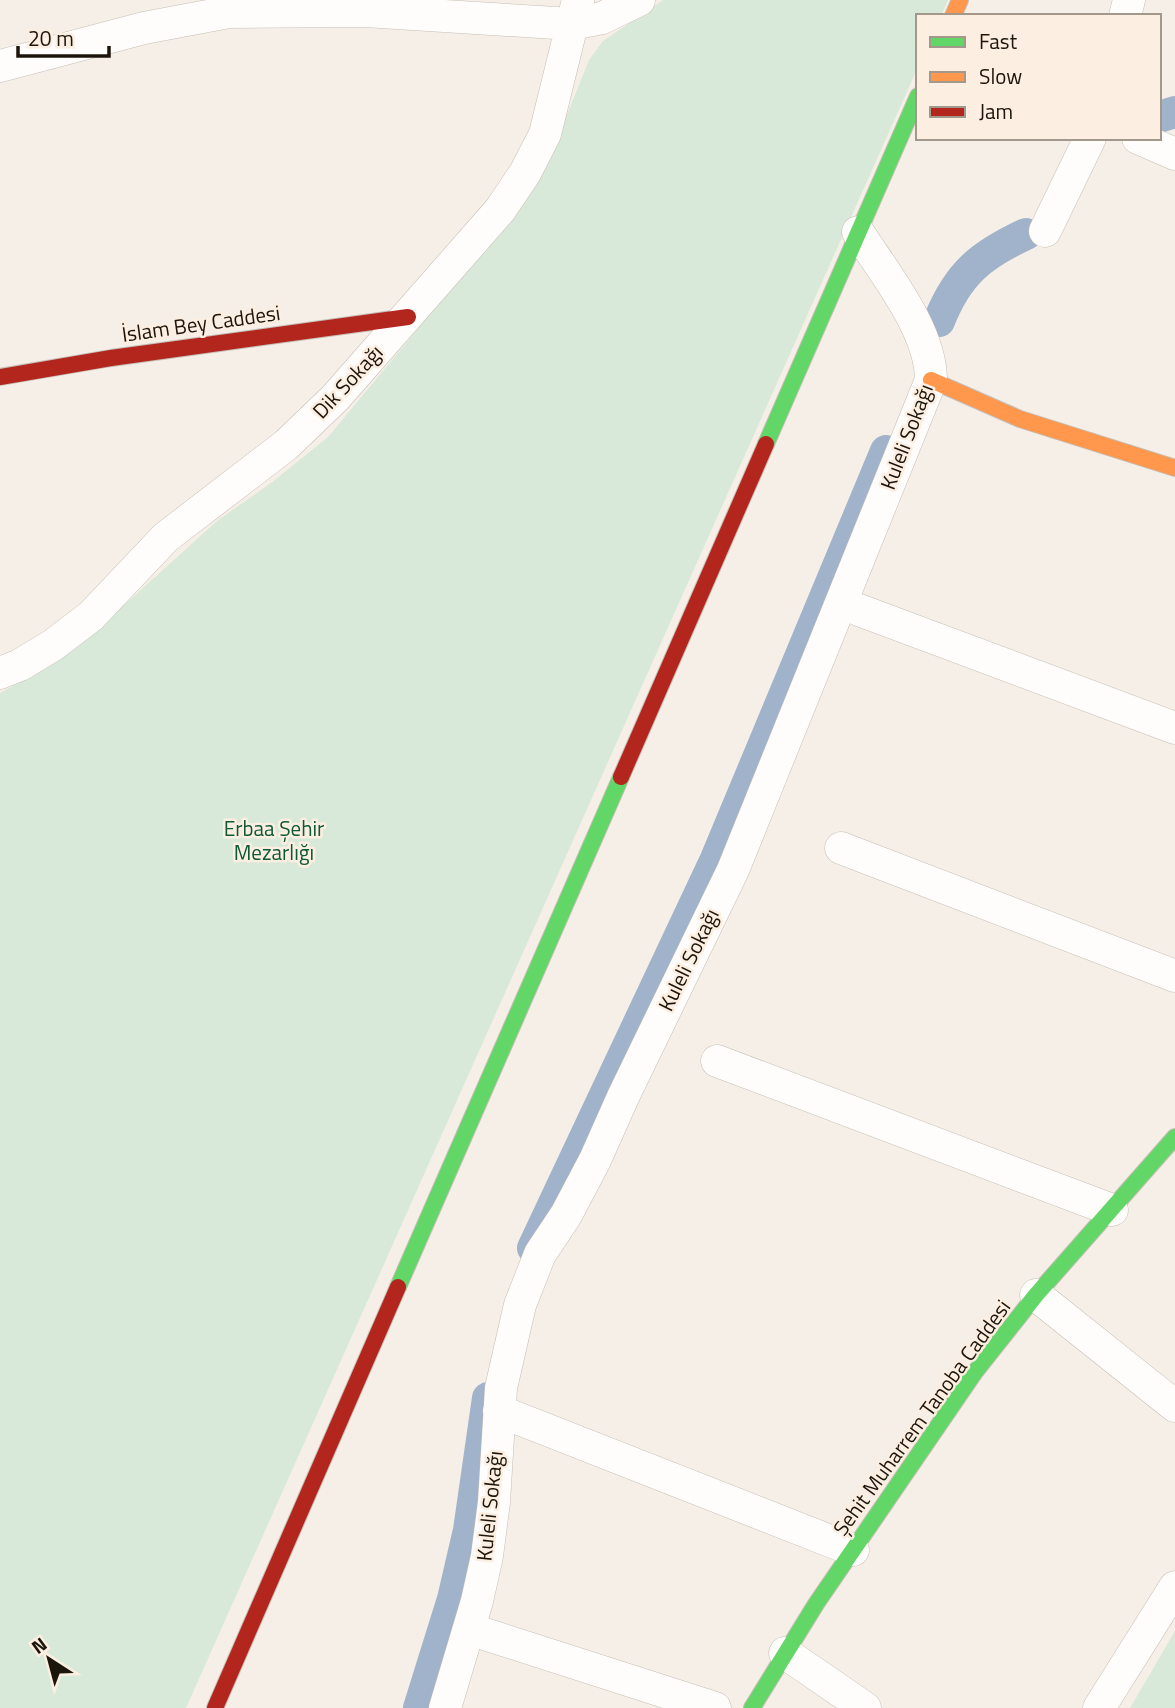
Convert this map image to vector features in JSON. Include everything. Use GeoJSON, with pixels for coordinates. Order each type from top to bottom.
{"type":"FeatureCollection","features":[{"type":"Feature","properties":{"kind":"main road"},"geometry":{"type":"LineString","coordinates":[[215,1708],[916,101]]}},
{"type":"Feature","properties":{"kind":"main road","name":"İslam Bey Caddesi"},"geometry":{"type":"LineString","coordinates":[[0,377],[111,358],[408,317]]}},
{"type":"Feature","properties":{"kind":"main road"},"geometry":{"type":"LineString","coordinates":[[931,380],[972,401],[1036,425],[1175,468]]}},
{"type":"Feature","properties":{"kind":"main road","name":"Şehit Muharrem Tanoba Caddesi"},"geometry":{"type":"LineString","coordinates":[[752,1708],[853,1550],[975,1372],[1036,1295],[1175,1137]]}},
{"type":"Feature","properties":{"kind":"street"},"geometry":{"type":"LineString","coordinates":[[0,66],[144,28],[229,12],[575,12],[602,18],[639,0]]}},
{"type":"Feature","properties":{"kind":"street","name":"Dik Sokağı"},"geometry":{"type":"LineString","coordinates":[[0,673],[20,665],[53,645],[91,617],[166,537],[286,445],[335,398],[408,317],[500,211],[525,173],[545,134],[575,12]]}},
{"type":"Feature","properties":{"kind":"street"},"geometry":{"type":"LineString","coordinates":[[1045,231],[1089,140]]}},
{"type":"Feature","properties":{"kind":"street"},"geometry":{"type":"LineString","coordinates":[[1143,140],[1175,154]]}},
{"type":"Feature","properties":{"kind":"street","name":"Kuleli Sokağı"},"geometry":{"type":"LineString","coordinates":[[445,1708],[487,1556],[494,1502],[499,1411],[506,1362],[520,1304],[540,1254],[566,1215],[595,1160],[733,870],[931,380],[931,363],[921,335],[858,233]]}},
{"type":"Feature","properties":{"kind":"street"},"geometry":{"type":"LineString","coordinates":[[859,610],[1175,728]]}},
{"type":"Feature","properties":{"kind":"street"},"geometry":{"type":"LineString","coordinates":[[841,848],[1175,976]]}},
{"type":"Feature","properties":{"kind":"street"},"geometry":{"type":"LineString","coordinates":[[717,1061],[1112,1210]]}},
{"type":"Feature","properties":{"kind":"street"},"geometry":{"type":"LineString","coordinates":[[1036,1295],[1175,1406]]}},
{"type":"Feature","properties":{"kind":"street"},"geometry":{"type":"LineString","coordinates":[[499,1411],[853,1550]]}},
{"type":"Feature","properties":{"kind":"street"},"geometry":{"type":"LineString","coordinates":[[1099,1708],[1175,1587]]}},
{"type":"Feature","properties":{"kind":"street"},"geometry":{"type":"LineString","coordinates":[[469,1629],[715,1708]]}},
{"type":"Feature","properties":{"kind":"street"},"geometry":{"type":"LineString","coordinates":[[785,1653],[865,1708]]}},
{"type":"Feature","properties":{"kind":"green space","name":"Erbaa Şehir Mezarlığı"},"geometry":{"type":"Polygon","coordinates":[[[663,0],[948,0],[942,14],[916,14],[916,71],[186,1708],[0,1708],[0,693],[34,675],[81,644],[217,521],[271,483],[328,437],[519,207],[547,164],[589,60],[603,41],[663,0]]]}},
{"type":"Feature","properties":{"kind":"green space"},"geometry":{"type":"Polygon","coordinates":[[[1175,1631],[1175,1708],[1130,1708],[1175,1631]]]}},
{"type":"Feature","properties":{"kind":"waterway"},"geometry":{"type":"LineString","coordinates":[[1161,116],[1175,112]]}},
{"type":"Feature","properties":{"kind":"waterway"},"geometry":{"type":"LineString","coordinates":[[939,321],[954,290],[973,267],[996,250],[1026,234]]}},
{"type":"Feature","properties":{"kind":"waterway"},"geometry":{"type":"LineString","coordinates":[[533,1248],[716,859],[886,451]]}},
{"type":"Feature","properties":{"kind":"waterway"},"geometry":{"type":"LineString","coordinates":[[419,1708],[453,1599],[469,1530],[488,1398]]}},
{"type":"Feature","properties":{"kind":"traffic: fast"},"geometry":{"type":"LineString","coordinates":[[766,444],[916,101]]}},
{"type":"Feature","properties":{"kind":"traffic: fast"},"geometry":{"type":"LineString","coordinates":[[398,1287],[621,777]]}},
{"type":"Feature","properties":{"kind":"traffic: fast"},"geometry":{"type":"LineString","coordinates":[[752,1708],[816,1604],[975,1372],[1036,1295],[1175,1137]]}},
{"type":"Feature","properties":{"kind":"traffic: slow"},"geometry":{"type":"LineString","coordinates":[[954,14],[960,0]]}},
{"type":"Feature","properties":{"kind":"traffic: slow"},"geometry":{"type":"LineString","coordinates":[[931,380],[1020,419],[1175,468]]}},
{"type":"Feature","properties":{"kind":"traffic: jam"},"geometry":{"type":"LineString","coordinates":[[0,377],[111,358],[408,317]]}},
{"type":"Feature","properties":{"kind":"traffic: jam"},"geometry":{"type":"LineString","coordinates":[[621,777],[766,444]]}},
{"type":"Feature","properties":{"kind":"traffic: jam"},"geometry":{"type":"LineString","coordinates":[[215,1708],[398,1287]]}}]}
